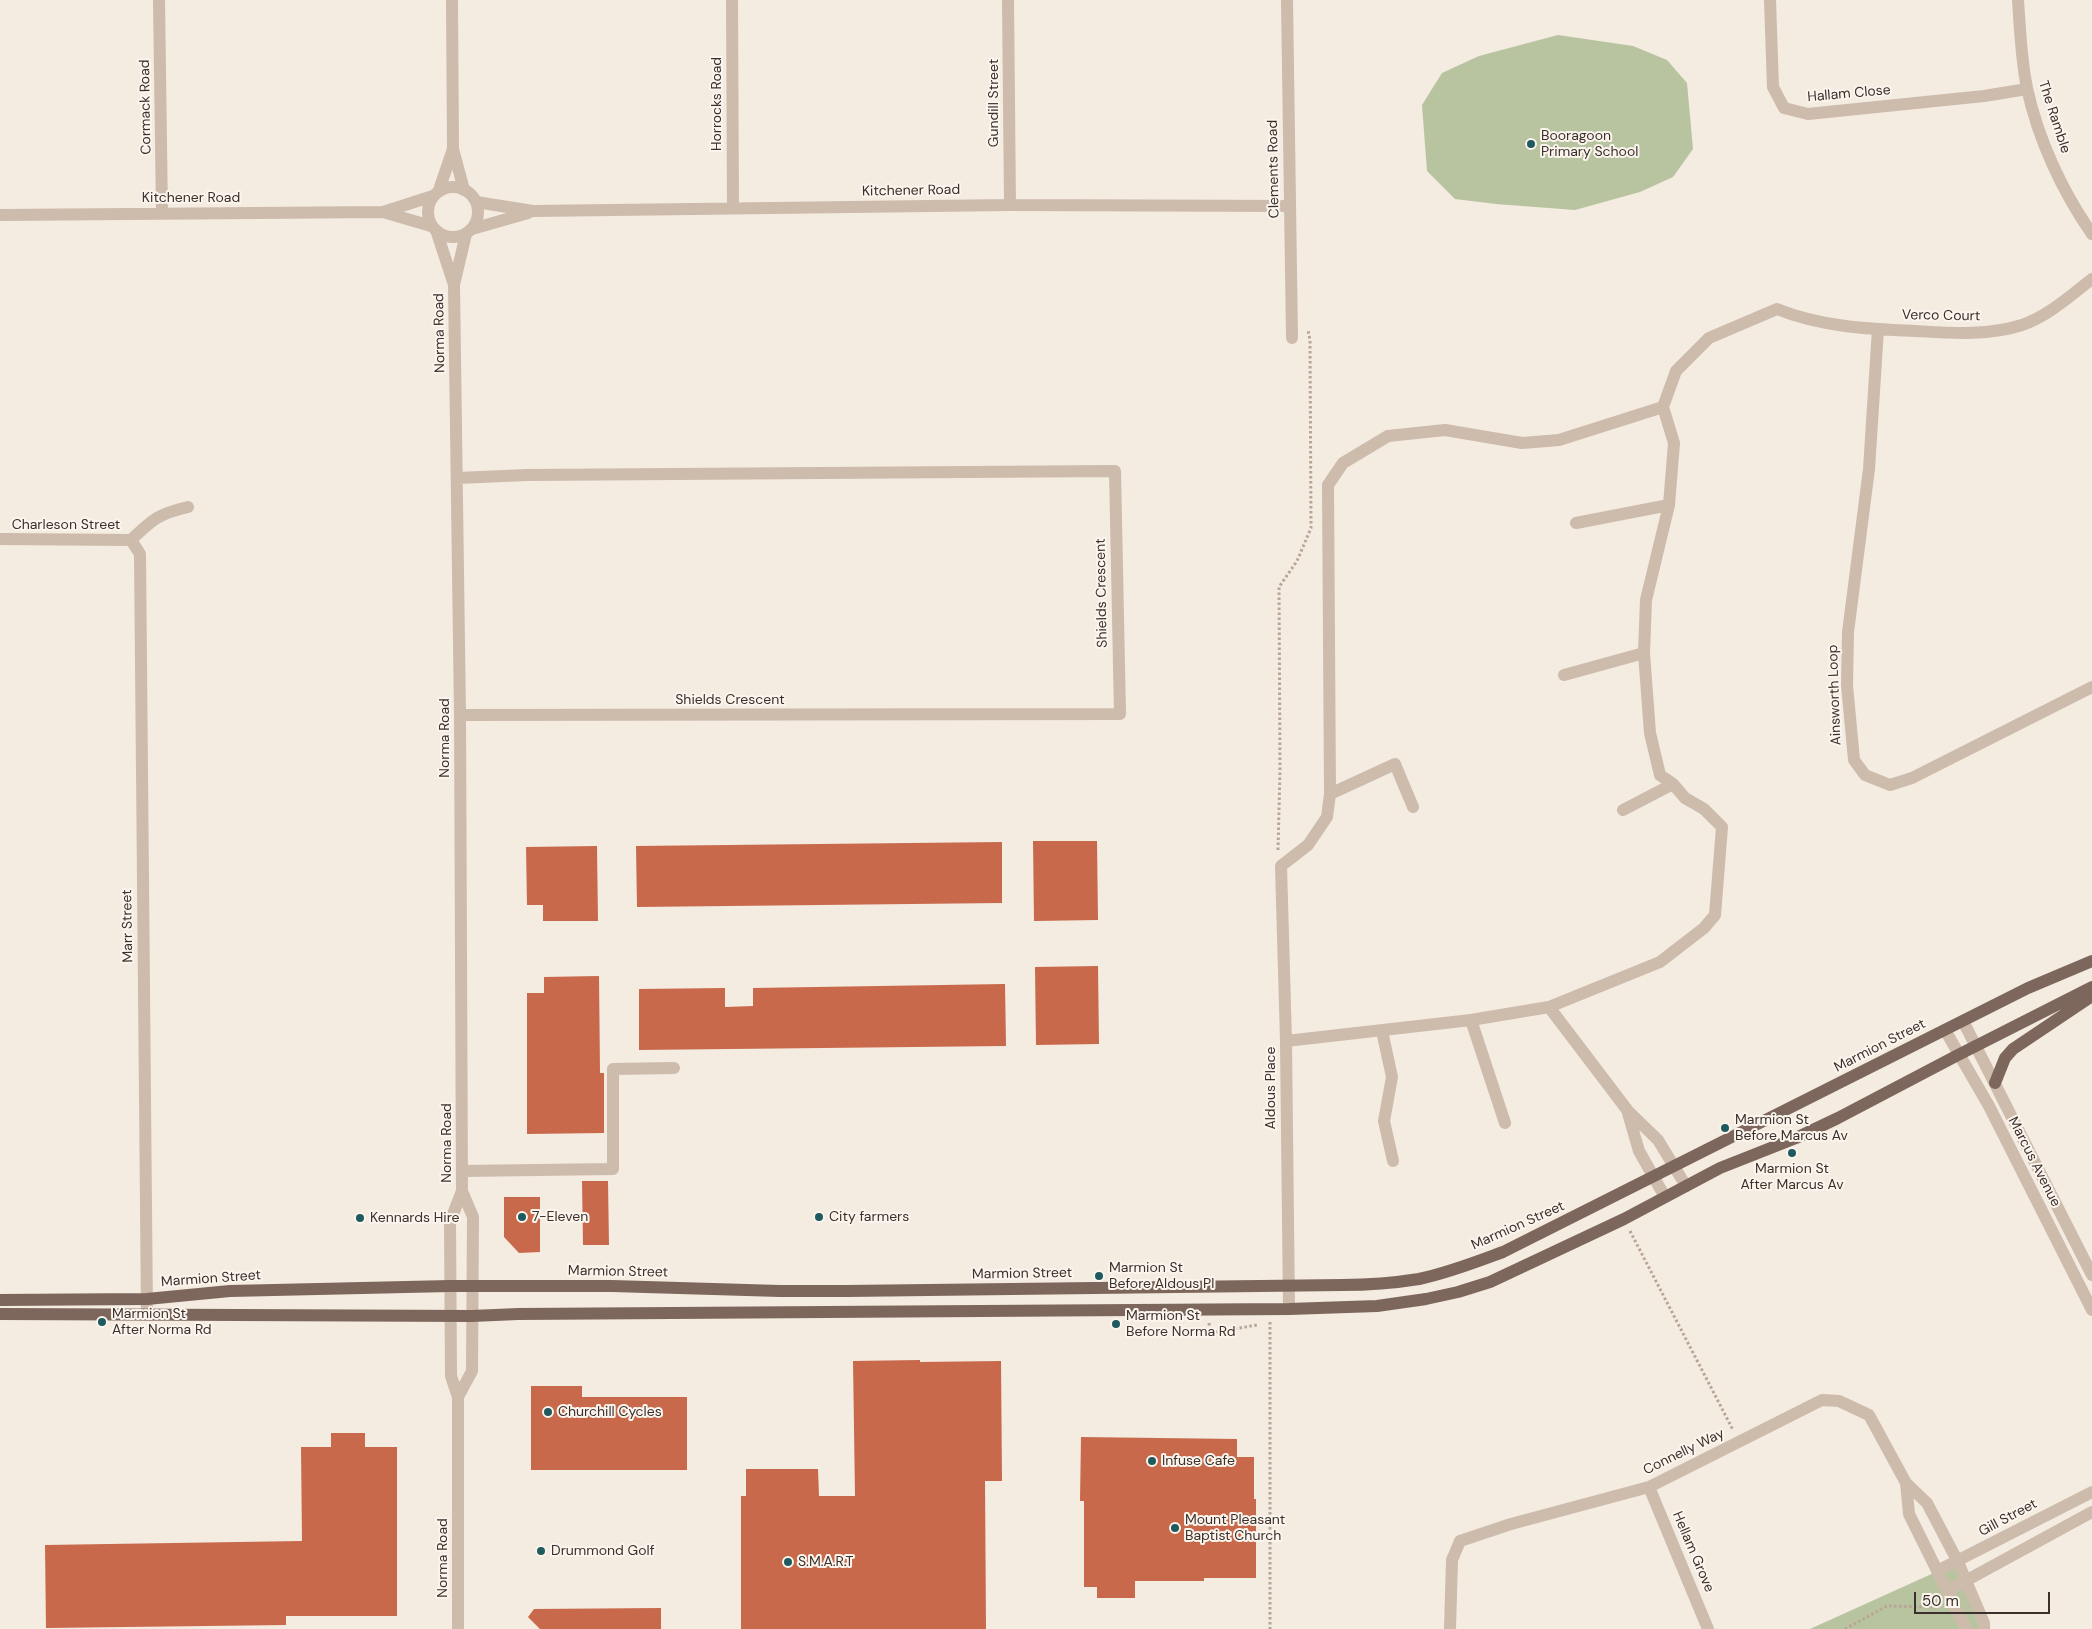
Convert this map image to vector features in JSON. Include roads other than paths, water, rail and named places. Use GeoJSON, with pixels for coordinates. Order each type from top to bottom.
{"type":"FeatureCollection","features":[{"type":"Feature","properties":{"kind":"main road","name":"Marmion Street"},"geometry":{"type":"LineString","coordinates":[[0,1300],[147,1299],[230,1292],[450,1286],[612,1286],[780,1292],[1384,1284],[1421,1278],[1468,1265],[1503,1252],[1654,1178],[2028,988],[2092,961]]}},
{"type":"Feature","properties":{"kind":"main road"},"geometry":{"type":"LineString","coordinates":[[0,1314],[472,1316],[518,1314],[1289,1309],[1377,1306],[1426,1299],[1458,1292],[1499,1277],[1624,1219],[1720,1168],[1796,1138],[1838,1118],[2092,987]]}},
{"type":"Feature","properties":{"kind":"main road"},"geometry":{"type":"LineString","coordinates":[[1995,1083],[2002,1065],[2013,1049],[2092,996]]}},
{"type":"Feature","properties":{"kind":"street","name":"Cormack Road"},"geometry":{"type":"LineString","coordinates":[[159,0],[162,213]]}},
{"type":"Feature","properties":{"kind":"street"},"geometry":{"type":"LineString","coordinates":[[452,0],[453,150],[464,190]]}},
{"type":"Feature","properties":{"kind":"street","name":"Horrocks Road"},"geometry":{"type":"LineString","coordinates":[[732,0],[733,208]]}},
{"type":"Feature","properties":{"kind":"street","name":"Gundill Street"},"geometry":{"type":"LineString","coordinates":[[1008,0],[1010,205]]}},
{"type":"Feature","properties":{"kind":"street","name":"Clements Road"},"geometry":{"type":"LineString","coordinates":[[1287,0],[1292,338]]}},
{"type":"Feature","properties":{"kind":"street","name":"Hallam Close"},"geometry":{"type":"LineString","coordinates":[[1770,0],[1773,87],[1784,108],[1808,114],[1984,96],[2027,89]]}},
{"type":"Feature","properties":{"kind":"street","name":"The Ramble"},"geometry":{"type":"LineString","coordinates":[[2018,0],[2021,48],[2027,89],[2050,156],[2092,234]]}},
{"type":"Feature","properties":{"kind":"street"},"geometry":{"type":"LineString","coordinates":[[436,193],[452,187],[464,190],[472,195],[478,212],[477,221],[469,232],[454,238],[434,229],[427,210],[453,150]]}},
{"type":"Feature","properties":{"kind":"street","name":"Kitchener Road"},"geometry":{"type":"LineString","coordinates":[[383,212],[436,193]]}},
{"type":"Feature","properties":{"kind":"street","name":"Kitchener Road"},"geometry":{"type":"LineString","coordinates":[[476,202],[533,211],[1010,205],[1289,206]]}},
{"type":"Feature","properties":{"kind":"street","name":"Kitchener Road"},"geometry":{"type":"LineString","coordinates":[[469,232],[533,211]]}},
{"type":"Feature","properties":{"kind":"street","name":"Kitchener Road"},"geometry":{"type":"LineString","coordinates":[[0,215],[383,212],[434,229]]}},
{"type":"Feature","properties":{"kind":"street","name":"Norma Road"},"geometry":{"type":"LineString","coordinates":[[434,229],[454,285]]}},
{"type":"Feature","properties":{"kind":"street","name":"Norma Road"},"geometry":{"type":"LineString","coordinates":[[458,1629],[458,1397],[452,1376],[450,1286],[450,1222],[462,1191],[460,715],[454,285],[469,232]]}},
{"type":"Feature","properties":{"kind":"street","name":"Verco Court"},"geometry":{"type":"LineString","coordinates":[[1663,407],[1676,371],[1709,338],[1777,309],[1810,320],[1878,329],[1972,332],[2005,329],[2042,316],[2092,279]]}},
{"type":"Feature","properties":{"kind":"street","name":"Ainsworth Loop"},"geometry":{"type":"LineString","coordinates":[[1878,329],[1868,469],[1848,632],[1847,685],[1854,760],[1865,775],[1890,784],[1912,778],[2092,687]]}},
{"type":"Feature","properties":{"kind":"street"},"geometry":{"type":"LineString","coordinates":[[1286,1041],[1471,1020],[1549,1008],[1660,962],[1704,928],[1715,915],[1722,827],[1704,809],[1685,798],[1673,784],[1660,775],[1650,732],[1644,653],[1646,600],[1669,505],[1674,443],[1663,407],[1559,440],[1522,443],[1445,430],[1388,436],[1343,463],[1328,485],[1330,794],[1395,764],[1413,807]]}},
{"type":"Feature","properties":{"kind":"street","name":"Shields Crescent"},"geometry":{"type":"LineString","coordinates":[[457,478],[566,474],[1115,471],[1120,714],[460,715]]}},
{"type":"Feature","properties":{"kind":"street"},"geometry":{"type":"LineString","coordinates":[[1576,523],[1669,505]]}},
{"type":"Feature","properties":{"kind":"street"},"geometry":{"type":"LineString","coordinates":[[131,540],[161,514],[188,507]]}},
{"type":"Feature","properties":{"kind":"street","name":"Charleson Street"},"geometry":{"type":"LineString","coordinates":[[0,539],[131,540]]}},
{"type":"Feature","properties":{"kind":"street","name":"Marr Street"},"geometry":{"type":"LineString","coordinates":[[131,540],[140,554],[147,1314]]}},
{"type":"Feature","properties":{"kind":"street"},"geometry":{"type":"LineString","coordinates":[[1564,675],[1644,653]]}},
{"type":"Feature","properties":{"kind":"street"},"geometry":{"type":"LineString","coordinates":[[1623,810],[1673,784]]}},
{"type":"Feature","properties":{"kind":"street","name":"Aldous Place"},"geometry":{"type":"LineString","coordinates":[[1289,1309],[1286,1041],[1281,866],[1308,845],[1327,817],[1330,794]]}},
{"type":"Feature","properties":{"kind":"street"},"geometry":{"type":"LineString","coordinates":[[1549,1008],[1628,1111],[1658,1140],[1686,1186]]}},
{"type":"Feature","properties":{"kind":"street"},"geometry":{"type":"LineString","coordinates":[[1471,1020],[1505,1123]]}},
{"type":"Feature","properties":{"kind":"street","name":"Marcus Avenue"},"geometry":{"type":"LineString","coordinates":[[1963,1021],[2092,1275]]}},
{"type":"Feature","properties":{"kind":"street","name":"Marcus Avenue"},"geometry":{"type":"LineString","coordinates":[[1945,1030],[1989,1106],[2092,1310]]}},
{"type":"Feature","properties":{"kind":"street"},"geometry":{"type":"LineString","coordinates":[[1382,1031],[1392,1077],[1384,1121],[1394,1161]]}},
{"type":"Feature","properties":{"kind":"street"},"geometry":{"type":"LineString","coordinates":[[462,1171],[613,1169],[613,1069],[674,1068]]}},
{"type":"Feature","properties":{"kind":"street"},"geometry":{"type":"LineString","coordinates":[[1628,1111],[1639,1151],[1665,1197]]}},
{"type":"Feature","properties":{"kind":"street","name":"Norma Road"},"geometry":{"type":"LineString","coordinates":[[458,1397],[472,1371],[473,1217],[462,1191]]}},
{"type":"Feature","properties":{"kind":"street","name":"Connelly Way"},"geometry":{"type":"LineString","coordinates":[[1450,1629],[1452,1560],[1460,1541],[1511,1524],[1650,1487],[1822,1400],[1839,1401],[1868,1415],[1906,1483],[1927,1503],[1958,1562],[1984,1623],[1984,1629]]}},
{"type":"Feature","properties":{"kind":"street","name":"Connelly Way"},"geometry":{"type":"LineString","coordinates":[[1906,1483],[1909,1514],[1966,1629]]}},
{"type":"Feature","properties":{"kind":"street","name":"Hellam Grove"},"geometry":{"type":"LineString","coordinates":[[1650,1487],[1708,1629]]}},
{"type":"Feature","properties":{"kind":"street","name":"Gill Street"},"geometry":{"type":"LineString","coordinates":[[1938,1571],[2092,1492]]}},
{"type":"Feature","properties":{"kind":"street"},"geometry":{"type":"LineString","coordinates":[[1948,1593],[2092,1512]]}},
{"type":"Feature","properties":{"kind":"place","name":"Booragoon Primary School"},"geometry":{"type":"Point","coordinates":[1531,144]}},
{"type":"Feature","properties":{"kind":"place","name":"Marmion St Before Marcus Av"},"geometry":{"type":"Point","coordinates":[1725,1128]}},
{"type":"Feature","properties":{"kind":"place","name":"Marmion St After Marcus Av"},"geometry":{"type":"Point","coordinates":[1792,1153]}},
{"type":"Feature","properties":{"kind":"place","name":"7-Eleven"},"geometry":{"type":"Point","coordinates":[522,1217]}},
{"type":"Feature","properties":{"kind":"place","name":"City farmers"},"geometry":{"type":"Point","coordinates":[819,1217]}},
{"type":"Feature","properties":{"kind":"place","name":"Kennards Hire"},"geometry":{"type":"Point","coordinates":[360,1218]}},
{"type":"Feature","properties":{"kind":"place","name":"Marmion St Before Aldous Pl"},"geometry":{"type":"Point","coordinates":[1099,1276]}},
{"type":"Feature","properties":{"kind":"place","name":"Marmion St After Norma Rd"},"geometry":{"type":"Point","coordinates":[102,1322]}},
{"type":"Feature","properties":{"kind":"place","name":"Marmion St Before Norma Rd"},"geometry":{"type":"Point","coordinates":[1116,1324]}},
{"type":"Feature","properties":{"kind":"place","name":"Churchill Cycles"},"geometry":{"type":"Point","coordinates":[548,1412]}},
{"type":"Feature","properties":{"kind":"place","name":"Infuse Cafe"},"geometry":{"type":"Point","coordinates":[1152,1461]}},
{"type":"Feature","properties":{"kind":"place","name":"Mount Pleasant Baptist Church"},"geometry":{"type":"Point","coordinates":[1175,1528]}},
{"type":"Feature","properties":{"kind":"place","name":"Drummond Golf"},"geometry":{"type":"Point","coordinates":[541,1551]}},
{"type":"Feature","properties":{"kind":"place","name":"S.M.A.R.T"},"geometry":{"type":"Point","coordinates":[788,1562]}}]}
